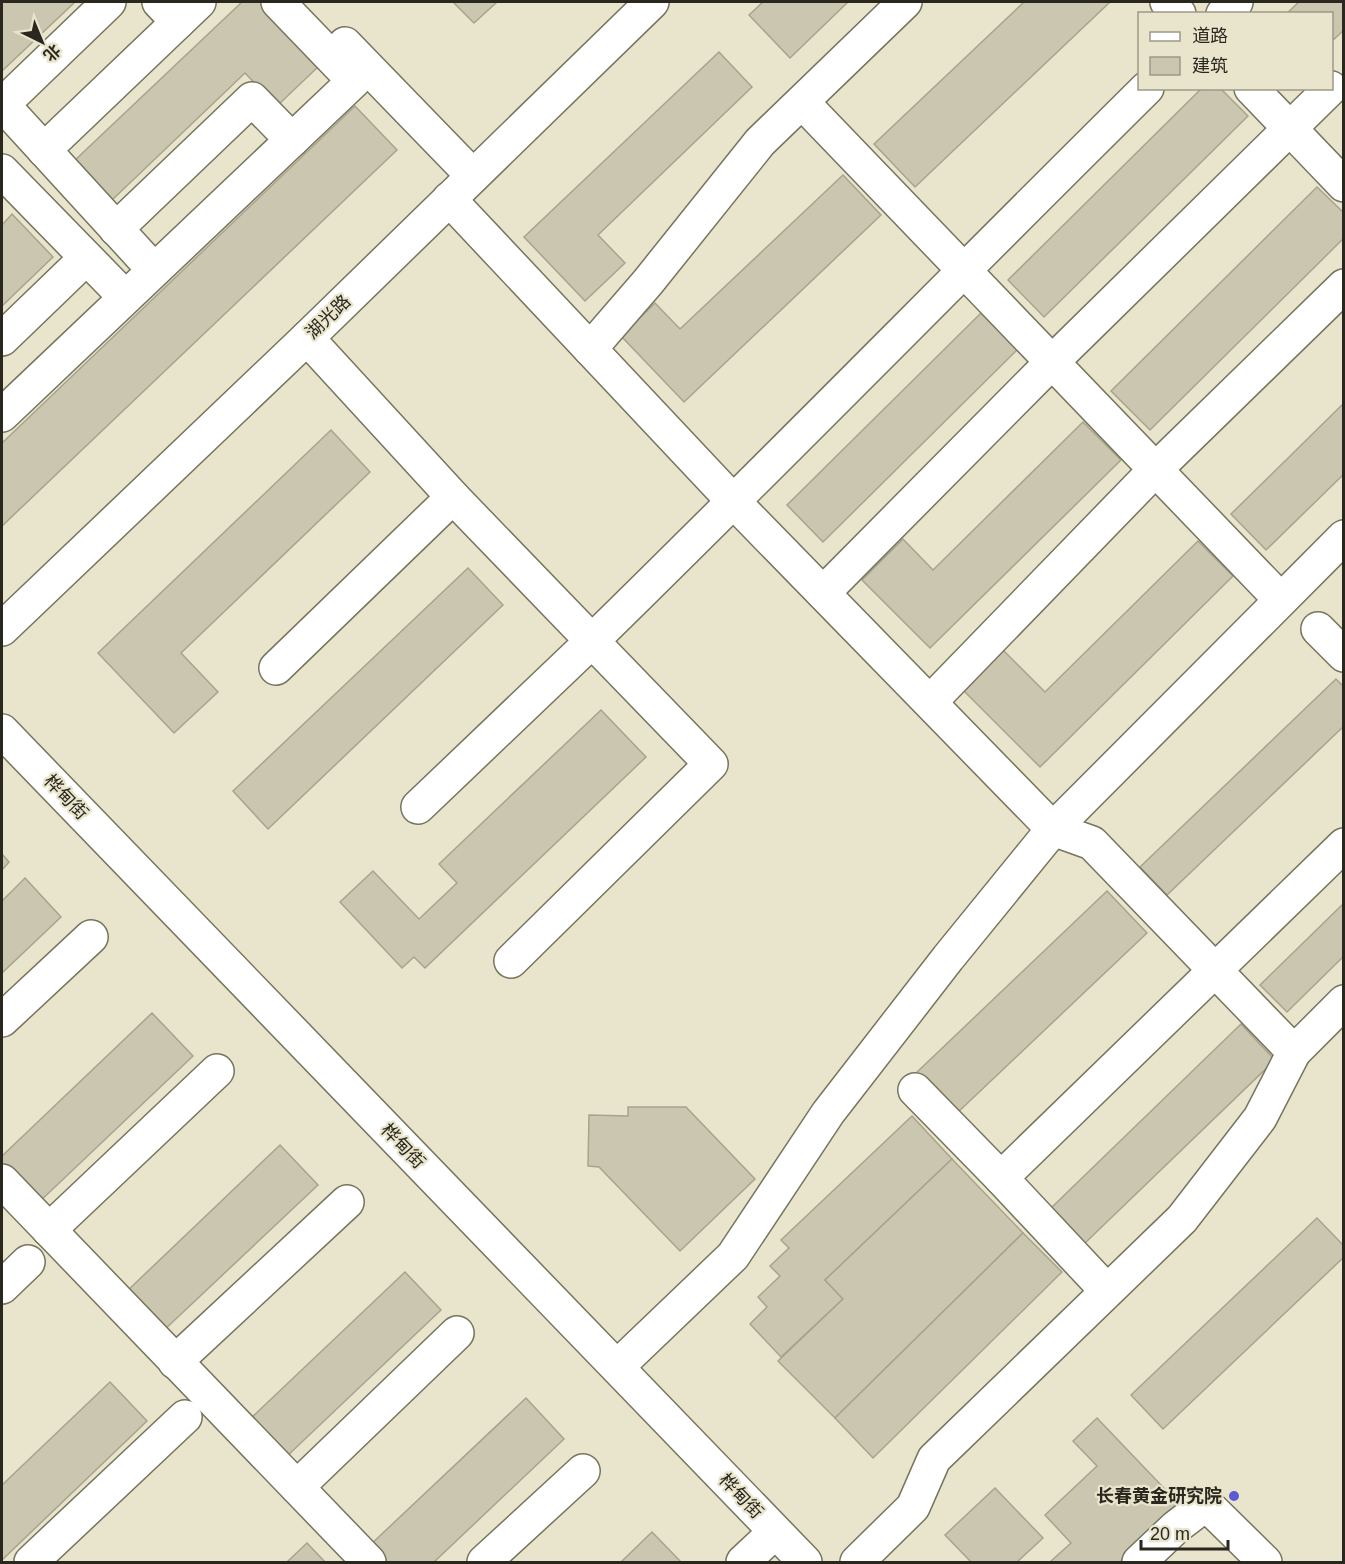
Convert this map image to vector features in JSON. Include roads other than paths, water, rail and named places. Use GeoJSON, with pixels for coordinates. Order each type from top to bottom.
{"type":"FeatureCollection","features":[{"type":"Feature","properties":{"kind":"street"},"geometry":{"type":"LineString","coordinates":[[109,2],[2,104],[154,270]]}},
{"type":"Feature","properties":{"kind":"street"},"geometry":{"type":"LineString","coordinates":[[2,415],[354,81],[278,2]]}},
{"type":"Feature","properties":{"kind":"street"},"geometry":{"type":"LineString","coordinates":[[304,2],[473,176]]}},
{"type":"Feature","properties":{"kind":"street","name":"湖光路"},"geometry":{"type":"LineString","coordinates":[[2,629],[307,338],[652,2]]}},
{"type":"Feature","properties":{"kind":"street"},"geometry":{"type":"LineString","coordinates":[[590,349],[648,282],[760,142],[906,2]]}},
{"type":"Feature","properties":{"kind":"street"},"geometry":{"type":"LineString","coordinates":[[44,150],[179,8]]}},
{"type":"Feature","properties":{"kind":"street"},"geometry":{"type":"LineString","coordinates":[[418,807],[592,642],[734,502],[962,270],[1145,90]]}},
{"type":"Feature","properties":{"kind":"street"},"geometry":{"type":"LineString","coordinates":[[1253,90],[1344,185]]}},
{"type":"Feature","properties":{"kind":"street"},"geometry":{"type":"LineString","coordinates":[[823,593],[1051,363],[1329,90]]}},
{"type":"Feature","properties":{"kind":"street"},"geometry":{"type":"LineString","coordinates":[[116,229],[252,99],[292,140]]}},
{"type":"Feature","properties":{"kind":"street"},"geometry":{"type":"LineString","coordinates":[[802,102],[1280,599]]}},
{"type":"Feature","properties":{"kind":"street"},"geometry":{"type":"LineString","coordinates":[[5,182],[125,297]]}},
{"type":"Feature","properties":{"kind":"street"},"geometry":{"type":"LineString","coordinates":[[449,199],[734,502],[1053,829],[1092,843],[1294,1052]]}},
{"type":"Feature","properties":{"kind":"street"},"geometry":{"type":"LineString","coordinates":[[2,339],[86,258]]}},
{"type":"Feature","properties":{"kind":"street"},"geometry":{"type":"LineString","coordinates":[[930,702],[1155,470],[1344,286]]}},
{"type":"Feature","properties":{"kind":"street"},"geometry":{"type":"LineString","coordinates":[[307,338],[453,497],[711,764],[511,961]]}},
{"type":"Feature","properties":{"kind":"street"},"geometry":{"type":"LineString","coordinates":[[276,668],[453,497]]}},
{"type":"Feature","properties":{"kind":"street"},"geometry":{"type":"LineString","coordinates":[[617,1367],[733,1256],[828,1113],[948,958],[1053,829],[1344,537]]}},
{"type":"Feature","properties":{"kind":"street"},"geometry":{"type":"LineString","coordinates":[[1318,629],[1344,655]]}},
{"type":"Feature","properties":{"kind":"street","name":"桦甸街"},"geometry":{"type":"LineString","coordinates":[[2,731],[805,1563]]}},
{"type":"Feature","properties":{"kind":"street"},"geometry":{"type":"LineString","coordinates":[[1000,1178],[1344,845]]}},
{"type":"Feature","properties":{"kind":"street"},"geometry":{"type":"LineString","coordinates":[[2,1020],[91,937]]}},
{"type":"Feature","properties":{"kind":"street"},"geometry":{"type":"LineString","coordinates":[[857,1563],[913,1507],[934,1459],[1182,1219],[1260,1118],[1294,1052],[1344,1002]]}},
{"type":"Feature","properties":{"kind":"street"},"geometry":{"type":"LineString","coordinates":[[49,1230],[217,1071]]}},
{"type":"Feature","properties":{"kind":"street"},"geometry":{"type":"LineString","coordinates":[[915,1090],[1107,1291]]}},
{"type":"Feature","properties":{"kind":"street"},"geometry":{"type":"LineString","coordinates":[[2,1181],[369,1563]]}},
{"type":"Feature","properties":{"kind":"street"},"geometry":{"type":"LineString","coordinates":[[175,1362],[347,1202]]}},
{"type":"Feature","properties":{"kind":"street"},"geometry":{"type":"LineString","coordinates":[[2,1287],[28,1262]]}},
{"type":"Feature","properties":{"kind":"street"},"geometry":{"type":"LineString","coordinates":[[297,1487],[457,1333]]}},
{"type":"Feature","properties":{"kind":"street"},"geometry":{"type":"LineString","coordinates":[[31,1563],[185,1417]]}},
{"type":"Feature","properties":{"kind":"street"},"geometry":{"type":"LineString","coordinates":[[484,1563],[583,1471]]}},
{"type":"Feature","properties":{"kind":"street"},"geometry":{"type":"LineString","coordinates":[[1139,1563],[1176,1527],[1206,1504],[1265,1563]]}},
{"type":"Feature","properties":{"kind":"street"},"geometry":{"type":"LineString","coordinates":[[743,1563],[775,1532]]}},
{"type":"Feature","properties":{"kind":"place","name":"长春黄金研究院"},"geometry":{"type":"Point","coordinates":[1234,1496]}}]}
